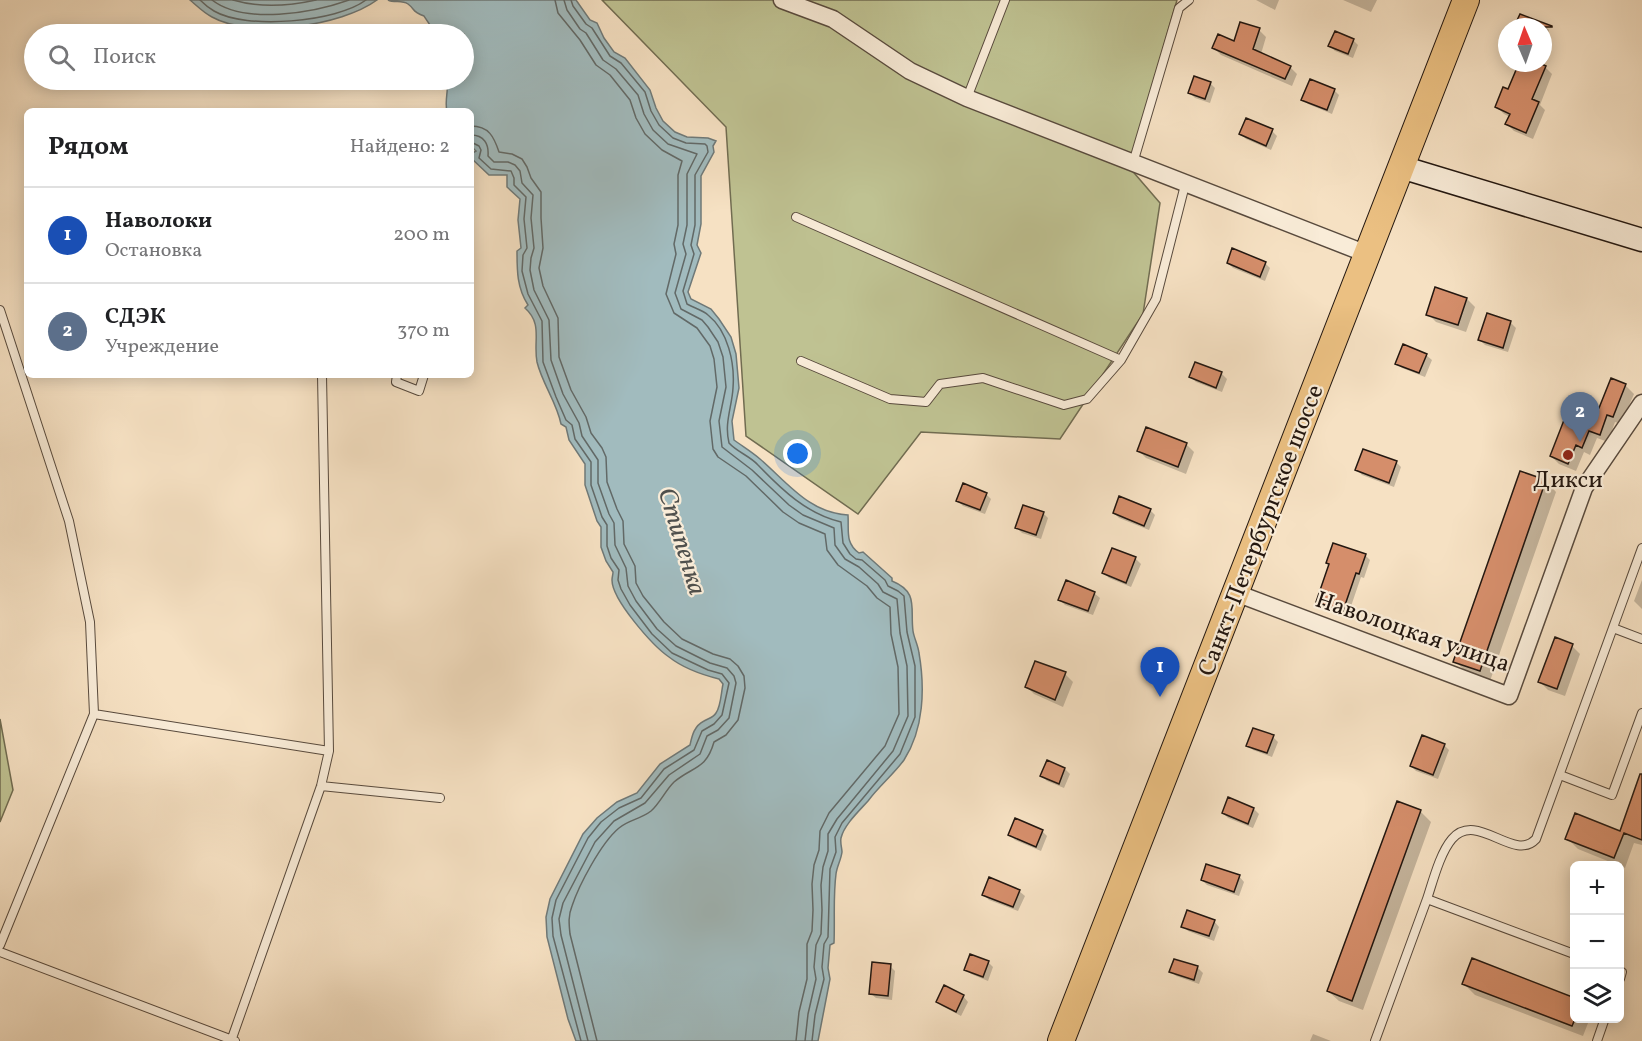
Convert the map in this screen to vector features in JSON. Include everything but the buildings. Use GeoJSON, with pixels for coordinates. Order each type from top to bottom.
{"type":"FeatureCollection","features":[{"type":"Feature","properties":{"kind":"main road","name":"Санкт-Петербургское шоссе"},"geometry":{"type":"LineString","coordinates":[[1061,1041],[1466,0]]}},
{"type":"Feature","properties":{"kind":"street"},"geometry":{"type":"LineString","coordinates":[[782,0],[833,19],[910,71],[967,98],[1185,185],[1367,254]]}},
{"type":"Feature","properties":{"kind":"street"},"geometry":{"type":"LineString","coordinates":[[1401,167],[1642,240]]}},
{"type":"Feature","properties":{"kind":"street","name":"Наволоцкая улица"},"geometry":{"type":"LineString","coordinates":[[1236,593],[1509,696],[1584,488],[1642,403]]}},
{"type":"Feature","properties":{"kind":"lane"},"geometry":{"type":"LineString","coordinates":[[967,98],[1005,0]]}},
{"type":"Feature","properties":{"kind":"lane"},"geometry":{"type":"LineString","coordinates":[[1133,164],[1179,8],[1189,0]]}},
{"type":"Feature","properties":{"kind":"lane"},"geometry":{"type":"LineString","coordinates":[[801,361],[890,399],[926,402],[940,384],[983,378],[1064,405],[1087,399],[1121,360],[1156,299],[1185,185]]}},
{"type":"Feature","properties":{"kind":"lane"},"geometry":{"type":"LineString","coordinates":[[796,217],[1121,360]]}},
{"type":"Feature","properties":{"kind":"lane"},"geometry":{"type":"LineString","coordinates":[[0,310],[69,521],[90,622],[94,714],[0,945]]}},
{"type":"Feature","properties":{"kind":"lane"},"geometry":{"type":"LineString","coordinates":[[0,952],[232,1041],[321,786],[329,751],[322,378]]}},
{"type":"Feature","properties":{"kind":"lane"},"geometry":{"type":"LineString","coordinates":[[397,378],[396,382],[419,392],[423,378]]}},
{"type":"Feature","properties":{"kind":"lane"},"geometry":{"type":"LineString","coordinates":[[1375,1041],[1446,846],[1452,838],[1463,830],[1475,830],[1520,846],[1532,843],[1536,839],[1642,548]]}},
{"type":"Feature","properties":{"kind":"lane"},"geometry":{"type":"LineString","coordinates":[[1613,628],[1642,639]]}},
{"type":"Feature","properties":{"kind":"lane"},"geometry":{"type":"LineString","coordinates":[[1560,775],[1612,795],[1642,713]]}},
{"type":"Feature","properties":{"kind":"lane"},"geometry":{"type":"LineString","coordinates":[[94,714],[329,751]]}},
{"type":"Feature","properties":{"kind":"lane"},"geometry":{"type":"LineString","coordinates":[[321,786],[440,798]]}},
{"type":"Feature","properties":{"kind":"lane"},"geometry":{"type":"LineString","coordinates":[[1427,899],[1570,952]]}},
{"type":"Feature","properties":{"kind":"lane"},"geometry":{"type":"LineString","coordinates":[[1597,1041],[1603,1023]]}},
{"type":"Feature","properties":{"kind":"green space"},"geometry":{"type":"Polygon","coordinates":[[[602,0],[1177,0],[1129,167],[1160,203],[1143,314],[1060,439],[921,432],[858,514],[746,436],[726,127],[602,0]]]}},
{"type":"Feature","properties":{"kind":"green space"},"geometry":{"type":"Polygon","coordinates":[[[0,719],[13,790],[0,822],[0,719]]]}},
{"type":"Feature","properties":{"kind":"water"},"geometry":{"type":"Polygon","coordinates":[[[190,0],[377,0],[342,17],[312,24],[229,24],[201,9],[190,0]]]}},
{"type":"Feature","properties":{"kind":"water","name":"Стипенка"},"geometry":{"type":"Polygon","coordinates":[[[388,0],[576,0],[590,20],[597,23],[614,52],[625,58],[650,90],[663,121],[675,132],[687,137],[708,138],[716,141],[713,146],[714,152],[701,176],[701,224],[697,245],[701,253],[688,292],[691,299],[711,309],[731,337],[736,354],[739,388],[732,421],[734,440],[757,456],[810,502],[822,509],[848,515],[850,541],[855,549],[859,553],[863,552],[892,578],[892,581],[901,585],[910,596],[913,631],[922,680],[919,722],[911,748],[904,760],[852,818],[841,838],[842,852],[835,883],[834,943],[830,945],[828,968],[830,979],[818,1041],[576,1041],[547,937],[546,917],[550,899],[583,834],[597,818],[617,802],[637,793],[660,764],[690,745],[696,728],[714,716],[718,710],[723,684],[719,679],[680,665],[662,651],[634,622],[614,589],[613,572],[601,547],[601,527],[585,485],[585,464],[569,440],[566,427],[561,424],[537,362],[536,327],[531,314],[525,308],[528,305],[520,286],[518,272],[517,251],[521,248],[518,220],[520,199],[507,187],[507,175],[489,175],[474,161],[476,151],[474,149],[474,108],[447,108],[447,90],[474,90],[474,24],[429,24],[424,16],[415,12],[406,3],[388,0]]]}},
{"type":"Feature","properties":{"kind":"place","name":"СДЭК"},"geometry":{"type":"Point","coordinates":[1580,442]}},
{"type":"Feature","properties":{"kind":"place","name":"Дикси"},"geometry":{"type":"Point","coordinates":[1568,455]}},
{"type":"Feature","properties":{"kind":"place","name":"Наволоки"},"geometry":{"type":"Point","coordinates":[1160,697]}}]}
